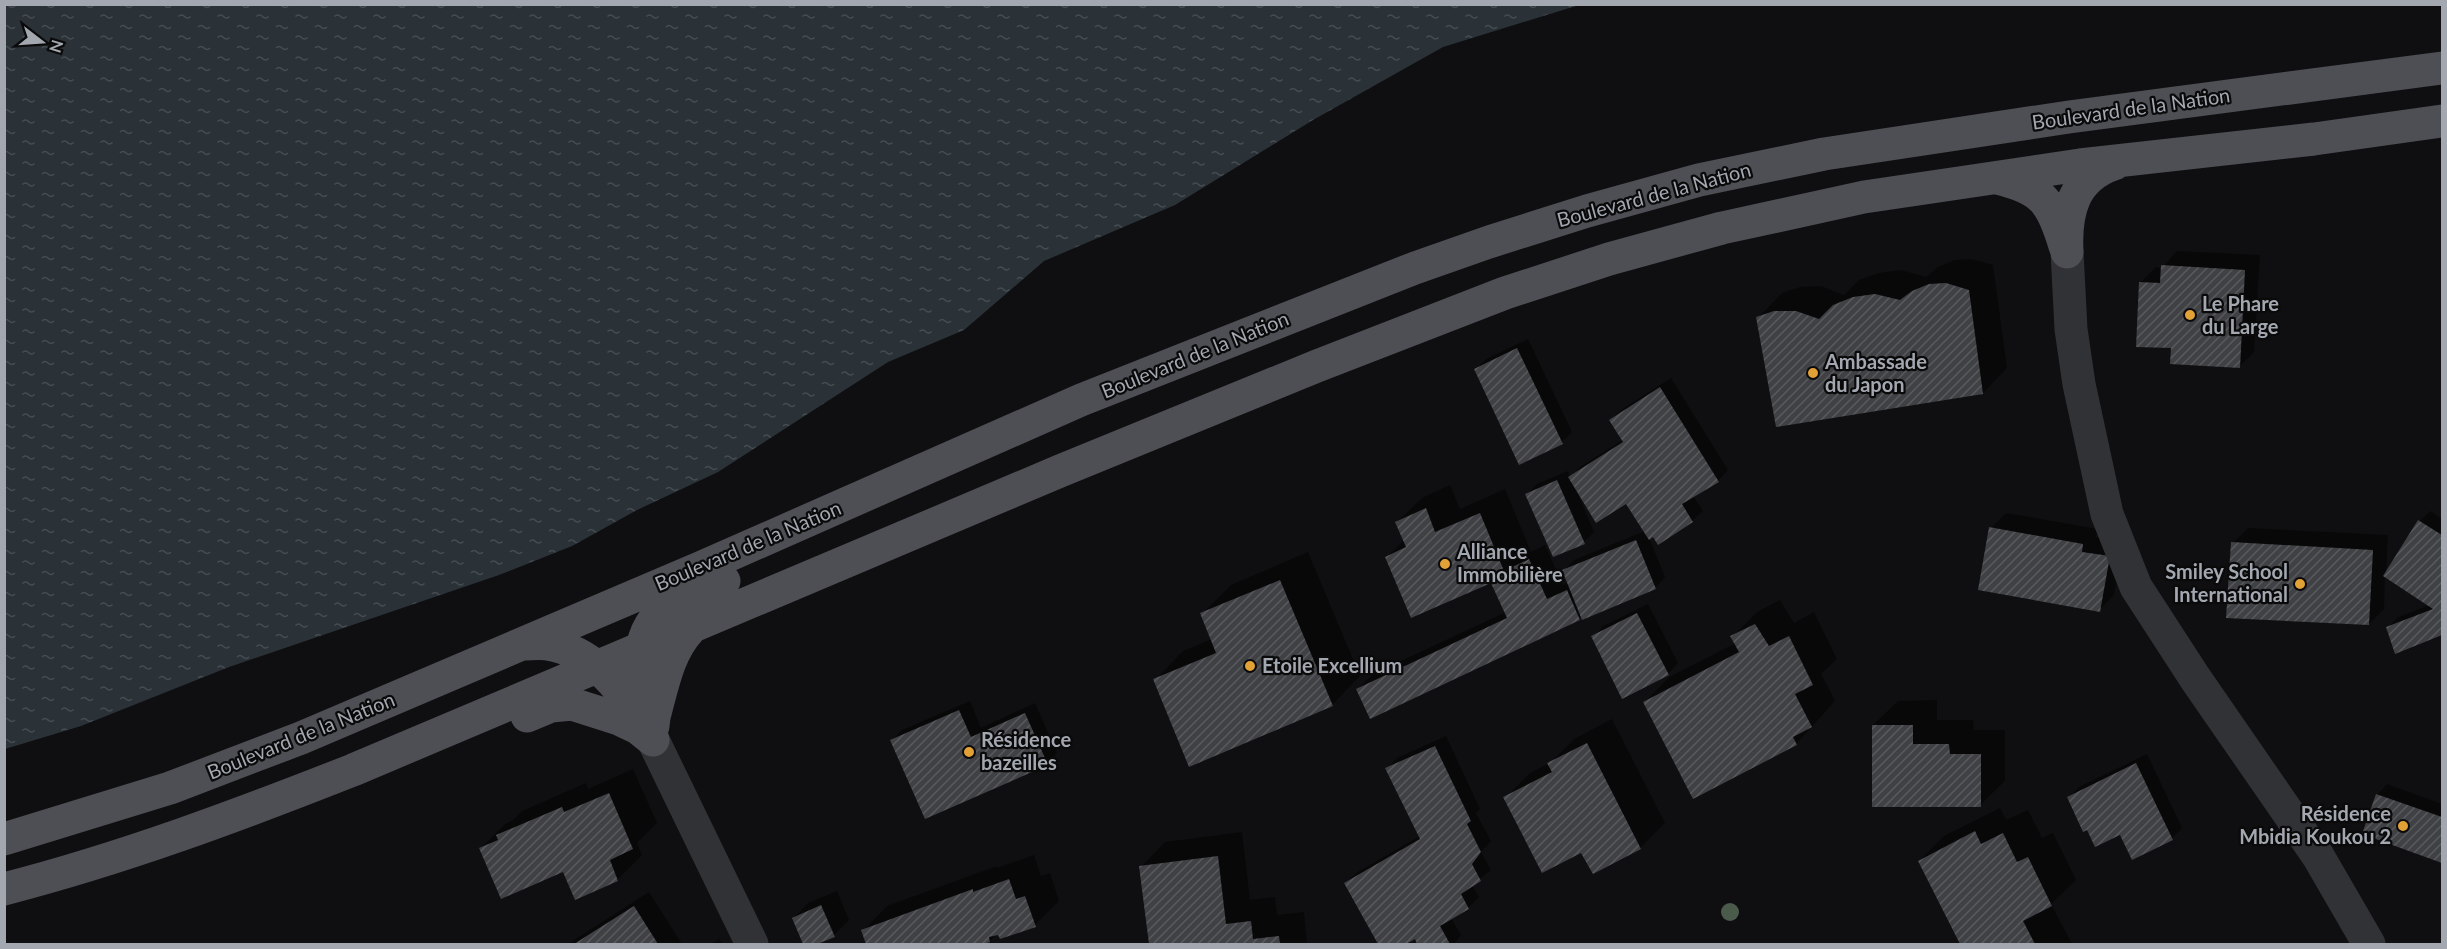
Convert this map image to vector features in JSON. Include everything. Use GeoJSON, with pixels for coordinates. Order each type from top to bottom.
{"type":"FeatureCollection","features":[{"type":"Feature","properties":{"kind":"main road","name":"Boulevard de la Nation"},"geometry":{"type":"LineString","coordinates":[[4,839],[86,815],[235,764],[520,644],[1081,400],[1415,268],[1587,211],[1699,180],[1835,152],[2069,117],[2442,68]]}},
{"type":"Feature","properties":{"kind":"main road"},"geometry":{"type":"LineString","coordinates":[[4,889],[76,871],[209,826],[353,770],[1092,458],[1317,366],[1505,293],[1609,259],[1733,226],[1864,197],[2126,159],[2314,139],[2442,121]]}},
{"type":"Feature","properties":{"kind":"main road"},"geometry":{"type":"LineString","coordinates":[[2067,252],[2066,228],[2078,190],[2101,168],[2126,159]]}},
{"type":"Feature","properties":{"kind":"main road"},"geometry":{"type":"LineString","coordinates":[[1995,178],[2026,187],[2042,197],[2053,210],[2067,252]]}},
{"type":"Feature","properties":{"kind":"main road"},"geometry":{"type":"LineString","coordinates":[[653,740],[641,689],[640,666],[648,629],[659,613],[694,594],[1005,456],[1050,431],[1081,400]]}},
{"type":"Feature","properties":{"kind":"main road"},"geometry":{"type":"LineString","coordinates":[[653,740],[654,717],[669,667],[681,639],[690,629]]}},
{"type":"Feature","properties":{"kind":"main road"},"geometry":{"type":"LineString","coordinates":[[520,644],[546,644],[571,651],[598,667],[627,697],[653,740]]}},
{"type":"Feature","properties":{"kind":"main road"},"geometry":{"type":"LineString","coordinates":[[209,826],[254,821],[343,795],[446,755],[551,706],[572,704],[599,713],[638,728],[653,740]]}},
{"type":"Feature","properties":{"kind":"street"},"geometry":{"type":"LineString","coordinates":[[2067,252],[2072,329],[2079,384],[2107,514],[2136,587],[2195,678],[2318,856],[2369,945]]}},
{"type":"Feature","properties":{"kind":"street"},"geometry":{"type":"LineString","coordinates":[[653,740],[752,945]]}},
{"type":"Feature","properties":{"kind":"water"},"geometry":{"type":"Polygon","coordinates":[[[5,4],[1579,5],[1443,47],[1313,120],[1175,205],[1044,261],[964,330],[888,362],[718,472],[637,510],[572,546],[499,575],[229,667],[81,726],[5,749],[5,4]]]}},
{"type":"Feature","properties":{"kind":"building","name":"Le Phare du Large"},"geometry":{"type":"Polygon","coordinates":[[[2161,265],[2245,270],[2240,368],[2170,364],[2171,348],[2136,347],[2139,282],[2160,283],[2161,265]]]}},
{"type":"Feature","properties":{"kind":"building"},"geometry":{"type":"Polygon","coordinates":[[[1946,283],[1969,290],[1983,394],[1776,427],[1756,317],[1774,311],[1796,311],[1819,319],[1833,305],[1853,297],[1875,294],[1900,300],[1912,291],[1929,284],[1946,283]]]}},
{"type":"Feature","properties":{"kind":"building"},"geometry":{"type":"Polygon","coordinates":[[[1517,348],[1563,444],[1519,465],[1474,369],[1517,348]]]}},
{"type":"Feature","properties":{"kind":"building"},"geometry":{"type":"Polygon","coordinates":[[[1660,387],[1719,482],[1682,504],[1693,522],[1658,545],[1653,537],[1649,540],[1626,504],[1596,523],[1568,477],[1623,442],[1609,420],[1660,387]]]}},
{"type":"Feature","properties":{"kind":"building"},"geometry":{"type":"Polygon","coordinates":[[[1557,480],[1585,544],[1553,557],[1525,494],[1557,480]]]}},
{"type":"Feature","properties":{"kind":"building"},"geometry":{"type":"Polygon","coordinates":[[[1426,508],[1435,532],[1480,513],[1504,571],[1529,559],[1547,599],[1567,590],[1580,620],[1370,719],[1356,689],[1507,618],[1491,583],[1411,618],[1385,557],[1406,547],[1395,522],[1426,508]]]}},
{"type":"Feature","properties":{"kind":"building"},"geometry":{"type":"Polygon","coordinates":[[[2418,520],[2442,535],[2442,635],[2395,654],[2386,627],[2433,609],[2383,576],[2418,520]]]}},
{"type":"Feature","properties":{"kind":"building"},"geometry":{"type":"Polygon","coordinates":[[[1989,527],[2083,544],[2082,552],[2110,556],[2100,612],[1978,590],[1989,527]]]}},
{"type":"Feature","properties":{"kind":"building"},"geometry":{"type":"Polygon","coordinates":[[[1636,540],[1656,589],[1582,620],[1562,570],[1636,540]]]}},
{"type":"Feature","properties":{"kind":"building","name":"Smiley School International"},"geometry":{"type":"Polygon","coordinates":[[[2231,542],[2373,550],[2369,625],[2226,618],[2231,542]]]}},
{"type":"Feature","properties":{"kind":"building","name":"Etoile Excellium"},"geometry":{"type":"Polygon","coordinates":[[[1280,580],[1333,706],[1189,767],[1153,679],[1216,653],[1200,613],[1280,580]]]}},
{"type":"Feature","properties":{"kind":"building"},"geometry":{"type":"Polygon","coordinates":[[[1637,613],[1669,675],[1622,699],[1591,636],[1637,613]]]}},
{"type":"Feature","properties":{"kind":"building"},"geometry":{"type":"Polygon","coordinates":[[[1755,624],[1769,646],[1789,636],[1813,685],[1795,694],[1812,727],[1793,737],[1797,745],[1693,799],[1643,702],[1739,652],[1730,636],[1755,624]]]}},
{"type":"Feature","properties":{"kind":"building","name":"Résidence bazeilles"},"geometry":{"type":"Polygon","coordinates":[[[959,710],[971,737],[1025,713],[1048,765],[925,819],[890,740],[959,710]]]}},
{"type":"Feature","properties":{"kind":"building"},"geometry":{"type":"Polygon","coordinates":[[[1872,725],[1913,725],[1913,744],[1949,744],[1950,754],[1981,754],[1981,807],[1872,807],[1872,725]]]}},
{"type":"Feature","properties":{"kind":"building"},"geometry":{"type":"Polygon","coordinates":[[[1587,743],[1641,849],[1593,874],[1581,853],[1542,873],[1503,797],[1552,772],[1547,763],[1587,743]]]}},
{"type":"Feature","properties":{"kind":"building"},"geometry":{"type":"Polygon","coordinates":[[[1435,746],[1471,821],[1467,824],[1481,852],[1472,864],[1481,881],[1461,894],[1469,909],[1440,926],[1450,944],[1417,944],[1415,939],[1406,944],[1378,944],[1344,883],[1420,839],[1385,768],[1435,746]]]}},
{"type":"Feature","properties":{"kind":"building"},"geometry":{"type":"Polygon","coordinates":[[[2136,763],[2173,840],[2132,860],[2120,835],[2095,847],[2087,830],[2083,832],[2067,797],[2136,763]]]}},
{"type":"Feature","properties":{"kind":"building"},"geometry":{"type":"Polygon","coordinates":[[[609,793],[633,849],[610,860],[618,881],[575,900],[563,872],[501,899],[479,848],[498,840],[496,835],[562,807],[564,812],[609,793]]]}},
{"type":"Feature","properties":{"kind":"building","name":"Résidence Mbidia Koukou 2"},"geometry":{"type":"Polygon","coordinates":[[[2376,794],[2442,817],[2442,863],[2362,834],[2376,794]]]}},
{"type":"Feature","properties":{"kind":"building"},"geometry":{"type":"Polygon","coordinates":[[[1975,831],[1981,844],[2003,833],[2017,862],[2028,857],[2052,906],[2023,921],[2035,944],[1960,944],[1918,861],[1975,831]]]}},
{"type":"Feature","properties":{"kind":"building"},"geometry":{"type":"Polygon","coordinates":[[[1218,856],[1226,924],[1251,921],[1253,939],[1279,936],[1280,944],[1149,944],[1139,866],[1218,856]]]}},
{"type":"Feature","properties":{"kind":"building"},"geometry":{"type":"Polygon","coordinates":[[[1009,879],[1016,899],[1025,896],[1036,927],[1000,939],[998,935],[989,937],[990,942],[984,944],[866,944],[861,930],[973,889],[973,892],[1009,879]]]}},
{"type":"Feature","properties":{"kind":"building"},"geometry":{"type":"Polygon","coordinates":[[[821,905],[835,937],[817,944],[803,944],[792,918],[821,905]]]}},
{"type":"Feature","properties":{"kind":"building"},"geometry":{"type":"Polygon","coordinates":[[[634,906],[658,944],[574,944],[634,906]]]}},
{"type":"Feature","properties":{"kind":"place","name":"Le Phare du Large"},"geometry":{"type":"Point","coordinates":[2190,315]}},
{"type":"Feature","properties":{"kind":"place","name":"Ambassade du Japon"},"geometry":{"type":"Point","coordinates":[1813,373]}},
{"type":"Feature","properties":{"kind":"place","name":"Alliance Immobilière"},"geometry":{"type":"Point","coordinates":[1445,564]}},
{"type":"Feature","properties":{"kind":"place","name":"Smiley School International"},"geometry":{"type":"Point","coordinates":[2300,584]}},
{"type":"Feature","properties":{"kind":"place","name":"Etoile Excellium"},"geometry":{"type":"Point","coordinates":[1250,666]}},
{"type":"Feature","properties":{"kind":"place","name":"Résidence bazeilles"},"geometry":{"type":"Point","coordinates":[969,752]}},
{"type":"Feature","properties":{"kind":"place","name":"Résidence Mbidia Koukou 2"},"geometry":{"type":"Point","coordinates":[2403,826]}}]}
